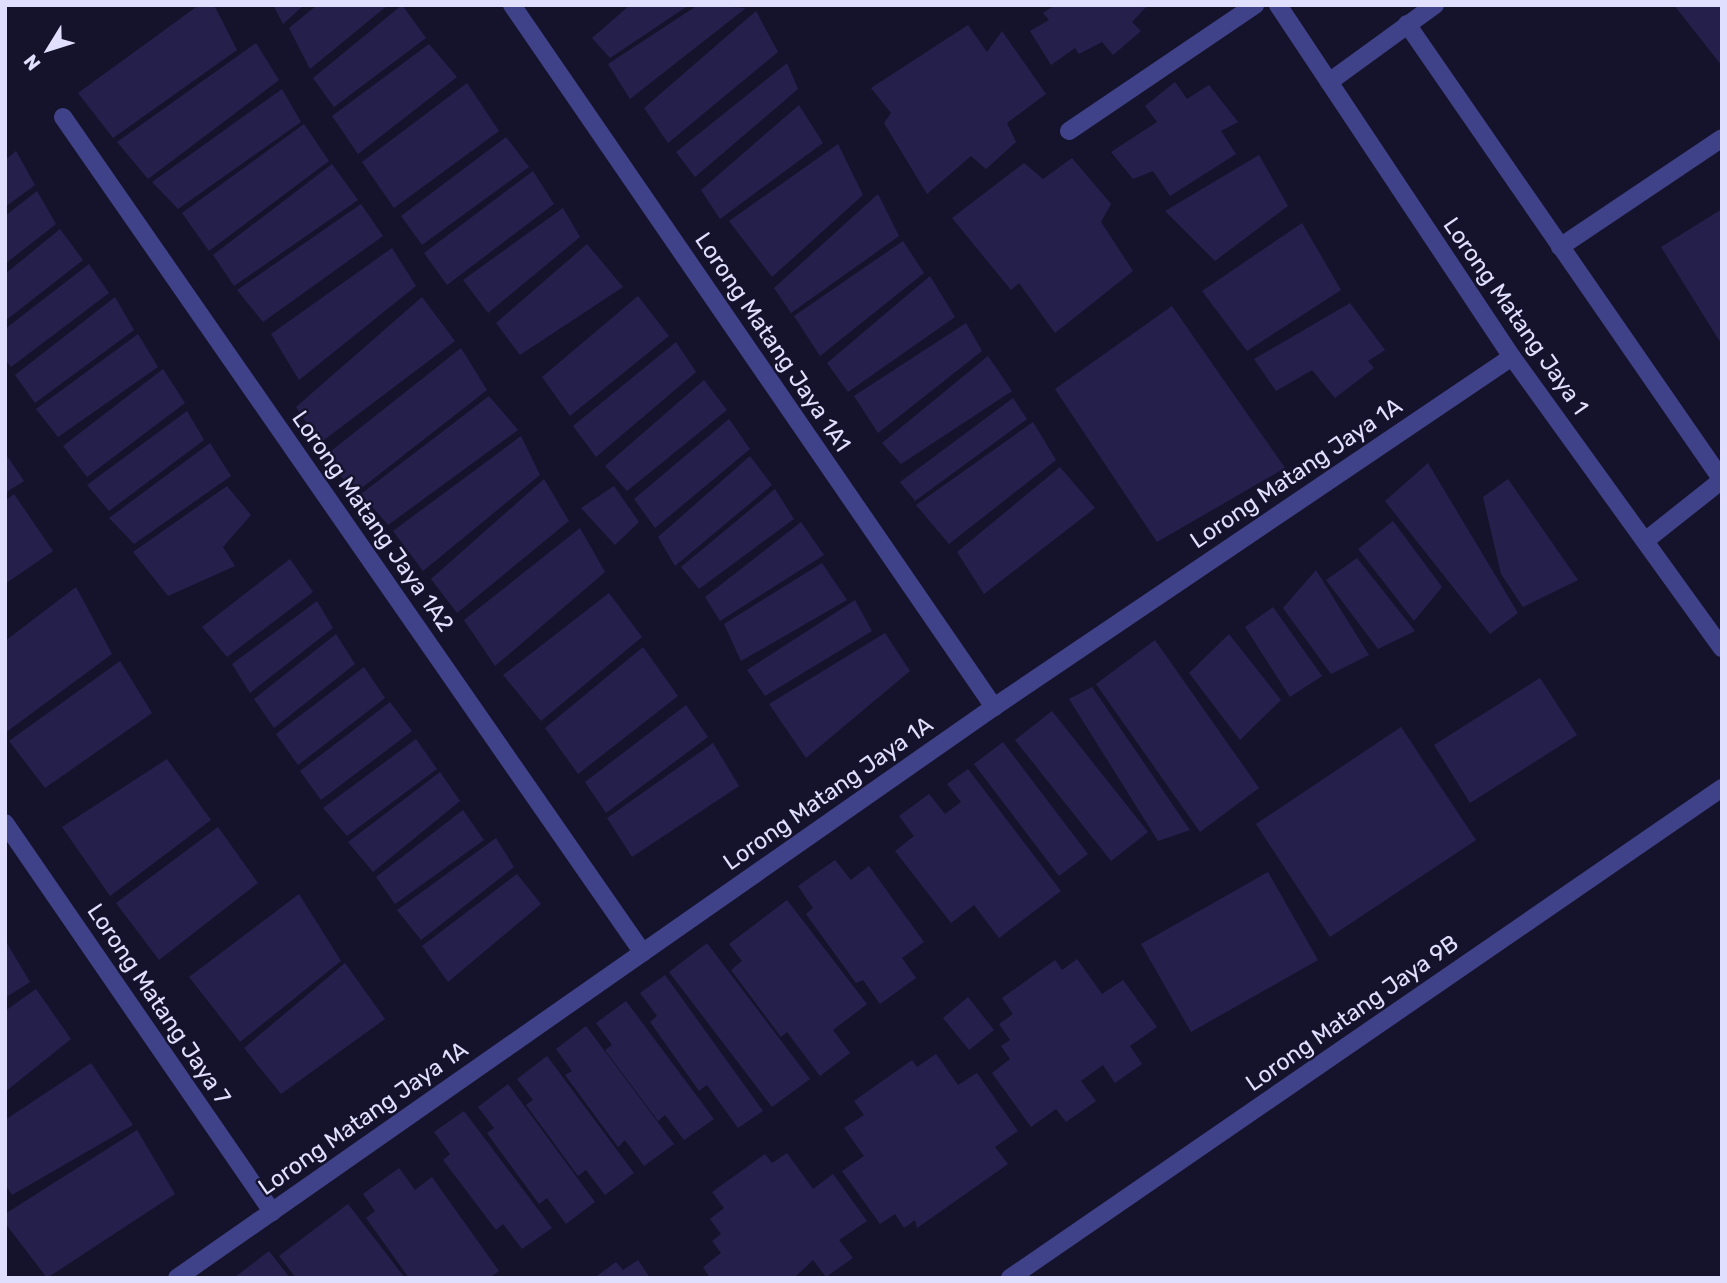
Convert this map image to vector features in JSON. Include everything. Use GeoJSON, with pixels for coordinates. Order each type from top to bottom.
{"type":"FeatureCollection","features":[{"type":"Feature","properties":{"kind":"street","name":"Lorong Matang Jaya 1A1"},"geometry":{"type":"LineString","coordinates":[[512,5],[994,707]]}},
{"type":"Feature","properties":{"kind":"street"},"geometry":{"type":"LineString","coordinates":[[1069,131],[1255,5]]}},
{"type":"Feature","properties":{"kind":"street","name":"Lorong Matang Jaya 1"},"geometry":{"type":"LineString","coordinates":[[1278,5],[1512,356],[1722,649]]}},
{"type":"Feature","properties":{"kind":"street"},"geometry":{"type":"LineString","coordinates":[[1329,82],[1435,5]]}},
{"type":"Feature","properties":{"kind":"street"},"geometry":{"type":"LineString","coordinates":[[1406,24],[1722,480],[1645,541]]}},
{"type":"Feature","properties":{"kind":"street","name":"Lorong Matang Jaya 1A2"},"geometry":{"type":"LineString","coordinates":[[63,117],[643,953]]}},
{"type":"Feature","properties":{"kind":"street"},"geometry":{"type":"LineString","coordinates":[[1560,247],[1722,138]]}},
{"type":"Feature","properties":{"kind":"street","name":"Lorong Matang Jaya 1A"},"geometry":{"type":"LineString","coordinates":[[177,1278],[994,707],[1512,356]]}},
{"type":"Feature","properties":{"kind":"street","name":"Lorong Matang Jaya 9B"},"geometry":{"type":"LineString","coordinates":[[1010,1278],[1722,789]]}},
{"type":"Feature","properties":{"kind":"street","name":"Lorong Matang Jaya 7"},"geometry":{"type":"LineString","coordinates":[[5,823],[272,1212]]}},
{"type":"Feature","properties":{"kind":"building"},"geometry":{"type":"Polygon","coordinates":[[[199,5],[214,5],[237,50],[113,138],[78,93],[199,5]]]}},
{"type":"Feature","properties":{"kind":"building"},"geometry":{"type":"Polygon","coordinates":[[[273,5],[304,5],[283,24],[273,5]]]}},
{"type":"Feature","properties":{"kind":"building"},"geometry":{"type":"Polygon","coordinates":[[[317,5],[388,5],[310,69],[289,28],[317,5]]]}},
{"type":"Feature","properties":{"kind":"building"},"geometry":{"type":"Polygon","coordinates":[[[402,5],[426,38],[334,107],[313,78],[402,5]]]}},
{"type":"Feature","properties":{"kind":"building"},"geometry":{"type":"Polygon","coordinates":[[[630,5],[689,5],[610,58],[592,38],[630,5]]]}},
{"type":"Feature","properties":{"kind":"building"},"geometry":{"type":"Polygon","coordinates":[[[698,5],[746,8],[630,99],[608,64],[698,5]]]}},
{"type":"Feature","properties":{"kind":"building"},"geometry":{"type":"Polygon","coordinates":[[[1055,5],[1148,5],[1132,22],[1141,31],[1113,55],[1102,42],[1079,54],[1075,48],[1051,65],[1030,31],[1049,20],[1043,13],[1055,5]]]}},
{"type":"Feature","properties":{"kind":"building"},"geometry":{"type":"Polygon","coordinates":[[[1674,5],[1722,5],[1722,66],[1674,5]]]}},
{"type":"Feature","properties":{"kind":"building"},"geometry":{"type":"Polygon","coordinates":[[[756,11],[778,52],[668,143],[644,108],[756,11]]]}},
{"type":"Feature","properties":{"kind":"building"},"geometry":{"type":"Polygon","coordinates":[[[968,25],[987,52],[1002,31],[1046,94],[1007,123],[1016,142],[986,169],[971,156],[927,194],[884,123],[891,113],[871,88],[968,25]]]}},
{"type":"Feature","properties":{"kind":"building"},"geometry":{"type":"Polygon","coordinates":[[[256,43],[279,80],[148,179],[117,142],[256,43]]]}},
{"type":"Feature","properties":{"kind":"building"},"geometry":{"type":"Polygon","coordinates":[[[429,44],[457,77],[358,154],[332,116],[429,44]]]}},
{"type":"Feature","properties":{"kind":"building"},"geometry":{"type":"Polygon","coordinates":[[[787,63],[798,89],[695,177],[676,152],[787,63]]]}},
{"type":"Feature","properties":{"kind":"building"},"geometry":{"type":"Polygon","coordinates":[[[1175,82],[1187,99],[1209,85],[1238,122],[1221,131],[1236,154],[1170,196],[1153,171],[1133,179],[1111,152],[1157,122],[1145,106],[1175,82]]]}},
{"type":"Feature","properties":{"kind":"building"},"geometry":{"type":"Polygon","coordinates":[[[467,83],[499,131],[394,208],[362,162],[467,83]]]}},
{"type":"Feature","properties":{"kind":"building"},"geometry":{"type":"Polygon","coordinates":[[[282,89],[301,122],[178,209],[152,182],[282,89]]]}},
{"type":"Feature","properties":{"kind":"building"},"geometry":{"type":"Polygon","coordinates":[[[799,105],[823,143],[720,219],[701,190],[799,105]]]}},
{"type":"Feature","properties":{"kind":"building"},"geometry":{"type":"Polygon","coordinates":[[[304,124],[329,161],[209,251],[182,213],[304,124]]]}},
{"type":"Feature","properties":{"kind":"building"},"geometry":{"type":"Polygon","coordinates":[[[506,137],[529,167],[422,245],[401,216],[506,137]]]}},
{"type":"Feature","properties":{"kind":"building"},"geometry":{"type":"Polygon","coordinates":[[[838,144],[863,195],[772,277],[729,221],[838,144]]]}},
{"type":"Feature","properties":{"kind":"building"},"geometry":{"type":"Polygon","coordinates":[[[16,151],[35,185],[5,207],[5,160],[16,151]]]}},
{"type":"Feature","properties":{"kind":"building"},"geometry":{"type":"Polygon","coordinates":[[[1259,155],[1288,206],[1215,261],[1165,211],[1259,155]]]}},
{"type":"Feature","properties":{"kind":"building"},"geometry":{"type":"Polygon","coordinates":[[[1072,158],[1111,204],[1101,222],[1133,271],[1055,333],[1019,283],[1011,290],[952,218],[1024,163],[1043,179],[1072,158]]]}},
{"type":"Feature","properties":{"kind":"building"},"geometry":{"type":"Polygon","coordinates":[[[332,164],[358,200],[234,286],[213,255],[332,164]]]}},
{"type":"Feature","properties":{"kind":"building"},"geometry":{"type":"Polygon","coordinates":[[[533,171],[554,204],[447,285],[424,253],[533,171]]]}},
{"type":"Feature","properties":{"kind":"building"},"geometry":{"type":"Polygon","coordinates":[[[37,191],[56,224],[5,264],[5,216],[37,191]]]}},
{"type":"Feature","properties":{"kind":"building"},"geometry":{"type":"Polygon","coordinates":[[[878,194],[899,236],[791,313],[774,288],[878,194]]]}},
{"type":"Feature","properties":{"kind":"building"},"geometry":{"type":"Polygon","coordinates":[[[361,204],[383,236],[263,322],[237,290],[361,204]]]}},
{"type":"Feature","properties":{"kind":"building"},"geometry":{"type":"Polygon","coordinates":[[[563,208],[580,237],[488,313],[463,280],[563,208]]]}},
{"type":"Feature","properties":{"kind":"building"},"geometry":{"type":"Polygon","coordinates":[[[1722,209],[1722,345],[1661,247],[1722,209]]]}},
{"type":"Feature","properties":{"kind":"building"},"geometry":{"type":"Polygon","coordinates":[[[1302,223],[1341,290],[1247,351],[1202,291],[1302,223]]]}},
{"type":"Feature","properties":{"kind":"building"},"geometry":{"type":"Polygon","coordinates":[[[60,229],[83,260],[5,321],[5,274],[60,229]]]}},
{"type":"Feature","properties":{"kind":"building"},"geometry":{"type":"Polygon","coordinates":[[[903,241],[924,273],[820,356],[794,316],[903,241]]]}},
{"type":"Feature","properties":{"kind":"building"},"geometry":{"type":"Polygon","coordinates":[[[587,244],[623,287],[520,355],[496,323],[587,244]]]}},
{"type":"Feature","properties":{"kind":"building"},"geometry":{"type":"Polygon","coordinates":[[[392,248],[416,286],[299,380],[271,334],[392,248]]]}},
{"type":"Feature","properties":{"kind":"building"},"geometry":{"type":"Polygon","coordinates":[[[89,264],[109,293],[11,367],[5,359],[5,329],[89,264]]]}},
{"type":"Feature","properties":{"kind":"building"},"geometry":{"type":"Polygon","coordinates":[[[930,276],[955,317],[848,392],[827,363],[930,276]]]}},
{"type":"Feature","properties":{"kind":"building"},"geometry":{"type":"Polygon","coordinates":[[[638,296],[669,336],[570,416],[542,377],[638,296]]]}},
{"type":"Feature","properties":{"kind":"building"},"geometry":{"type":"Polygon","coordinates":[[[115,297],[134,330],[35,403],[15,375],[115,297]]]}},
{"type":"Feature","properties":{"kind":"building"},"geometry":{"type":"Polygon","coordinates":[[[422,297],[455,341],[320,443],[296,407],[422,297]]]}},
{"type":"Feature","properties":{"kind":"building"},"geometry":{"type":"Polygon","coordinates":[[[1350,303],[1385,350],[1368,361],[1374,368],[1335,398],[1312,370],[1276,391],[1254,359],[1350,303]]]}},
{"type":"Feature","properties":{"kind":"building"},"geometry":{"type":"Polygon","coordinates":[[[1172,306],[1285,468],[1157,542],[1055,389],[1172,306]]]}},
{"type":"Feature","properties":{"kind":"building"},"geometry":{"type":"Polygon","coordinates":[[[966,323],[982,351],[878,433],[854,396],[966,323]]]}},
{"type":"Feature","properties":{"kind":"building"},"geometry":{"type":"Polygon","coordinates":[[[138,334],[158,367],[58,437],[36,409],[138,334]]]}},
{"type":"Feature","properties":{"kind":"building"},"geometry":{"type":"Polygon","coordinates":[[[676,342],[696,372],[596,457],[573,426],[676,342]]]}},
{"type":"Feature","properties":{"kind":"building"},"geometry":{"type":"Polygon","coordinates":[[[461,348],[487,390],[354,494],[326,455],[461,348]]]}},
{"type":"Feature","properties":{"kind":"building"},"geometry":{"type":"Polygon","coordinates":[[[988,356],[1012,391],[901,464],[882,443],[988,356]]]}},
{"type":"Feature","properties":{"kind":"building"},"geometry":{"type":"Polygon","coordinates":[[[163,369],[185,403],[87,477],[63,446],[163,369]]]}},
{"type":"Feature","properties":{"kind":"building"},"geometry":{"type":"Polygon","coordinates":[[[704,380],[727,410],[627,491],[605,466],[704,380]]]}},
{"type":"Feature","properties":{"kind":"building"},"geometry":{"type":"Polygon","coordinates":[[[489,396],[518,430],[388,525],[361,494],[489,396]]]}},
{"type":"Feature","properties":{"kind":"building"},"geometry":{"type":"Polygon","coordinates":[[[1013,398],[1027,419],[915,501],[900,482],[1013,398]]]}},
{"type":"Feature","properties":{"kind":"building"},"geometry":{"type":"Polygon","coordinates":[[[187,411],[204,440],[109,511],[87,485],[187,411]]]}},
{"type":"Feature","properties":{"kind":"building"},"geometry":{"type":"Polygon","coordinates":[[[729,419],[750,449],[655,528],[634,499],[729,419]]]}},
{"type":"Feature","properties":{"kind":"building"},"geometry":{"type":"Polygon","coordinates":[[[1033,422],[1056,460],[949,544],[916,505],[1033,422]]]}},
{"type":"Feature","properties":{"kind":"building"},"geometry":{"type":"Polygon","coordinates":[[[521,436],[540,475],[423,571],[393,531],[521,436]]]}},
{"type":"Feature","properties":{"kind":"building"},"geometry":{"type":"Polygon","coordinates":[[[210,443],[231,476],[134,544],[109,518],[210,443]]]}},
{"type":"Feature","properties":{"kind":"building"},"geometry":{"type":"Polygon","coordinates":[[[5,453],[24,481],[5,493],[5,453]]]}},
{"type":"Feature","properties":{"kind":"building"},"geometry":{"type":"Polygon","coordinates":[[[750,456],[772,485],[675,566],[658,537],[750,456]]]}},
{"type":"Feature","properties":{"kind":"building"},"geometry":{"type":"Polygon","coordinates":[[[1428,463],[1518,613],[1490,634],[1385,501],[1428,463]]]}},
{"type":"Feature","properties":{"kind":"building"},"geometry":{"type":"Polygon","coordinates":[[[1060,467],[1095,508],[984,594],[957,552],[1060,467]]]}},
{"type":"Feature","properties":{"kind":"building"},"geometry":{"type":"Polygon","coordinates":[[[544,479],[569,521],[457,613],[431,579],[544,479]]]}},
{"type":"Feature","properties":{"kind":"building"},"geometry":{"type":"Polygon","coordinates":[[[1508,479],[1578,580],[1523,607],[1501,574],[1483,497],[1508,479]]]}},
{"type":"Feature","properties":{"kind":"building"},"geometry":{"type":"Polygon","coordinates":[[[227,486],[251,515],[223,547],[235,566],[168,596],[133,552],[227,486]]]}},
{"type":"Feature","properties":{"kind":"building"},"geometry":{"type":"Polygon","coordinates":[[[614,486],[639,522],[615,545],[581,508],[614,486]]]}},
{"type":"Feature","properties":{"kind":"building"},"geometry":{"type":"Polygon","coordinates":[[[775,489],[794,519],[699,589],[681,567],[775,489]]]}},
{"type":"Feature","properties":{"kind":"building"},"geometry":{"type":"Polygon","coordinates":[[[14,494],[53,551],[5,584],[5,501],[14,494]]]}},
{"type":"Feature","properties":{"kind":"building"},"geometry":{"type":"Polygon","coordinates":[[[1393,521],[1442,587],[1414,621],[1358,549],[1393,521]]]}},
{"type":"Feature","properties":{"kind":"building"},"geometry":{"type":"Polygon","coordinates":[[[801,522],[824,555],[720,621],[705,597],[801,522]]]}},
{"type":"Feature","properties":{"kind":"building"},"geometry":{"type":"Polygon","coordinates":[[[580,528],[605,572],[495,666],[464,620],[580,528]]]}},
{"type":"Feature","properties":{"kind":"building"},"geometry":{"type":"Polygon","coordinates":[[[1357,558],[1415,631],[1378,649],[1326,580],[1357,558]]]}},
{"type":"Feature","properties":{"kind":"building"},"geometry":{"type":"Polygon","coordinates":[[[290,559],[313,592],[227,657],[202,627],[290,559]]]}},
{"type":"Feature","properties":{"kind":"building"},"geometry":{"type":"Polygon","coordinates":[[[822,563],[847,600],[741,661],[724,624],[822,563]]]}},
{"type":"Feature","properties":{"kind":"building"},"geometry":{"type":"Polygon","coordinates":[[[1316,570],[1369,655],[1331,674],[1283,608],[1316,570]]]}},
{"type":"Feature","properties":{"kind":"building"},"geometry":{"type":"Polygon","coordinates":[[[76,587],[112,654],[5,733],[5,641],[76,587]]]}},
{"type":"Feature","properties":{"kind":"building"},"geometry":{"type":"Polygon","coordinates":[[[609,593],[642,637],[541,721],[503,675],[609,593]]]}},
{"type":"Feature","properties":{"kind":"building"},"geometry":{"type":"Polygon","coordinates":[[[855,600],[872,631],[765,696],[747,670],[855,600]]]}},
{"type":"Feature","properties":{"kind":"building"},"geometry":{"type":"Polygon","coordinates":[[[317,601],[333,628],[250,693],[232,664],[317,601]]]}},
{"type":"Feature","properties":{"kind":"building"},"geometry":{"type":"Polygon","coordinates":[[[1273,607],[1322,676],[1290,697],[1245,627],[1273,607]]]}},
{"type":"Feature","properties":{"kind":"building"},"geometry":{"type":"Polygon","coordinates":[[[885,633],[910,671],[806,758],[769,704],[885,633]]]}},
{"type":"Feature","properties":{"kind":"building"},"geometry":{"type":"Polygon","coordinates":[[[336,634],[355,664],[274,728],[254,699],[336,634]]]}},
{"type":"Feature","properties":{"kind":"building"},"geometry":{"type":"Polygon","coordinates":[[[1229,634],[1281,700],[1240,740],[1189,673],[1229,634]]]}},
{"type":"Feature","properties":{"kind":"building"},"geometry":{"type":"Polygon","coordinates":[[[1155,640],[1259,788],[1200,832],[1096,684],[1155,640]]]}},
{"type":"Feature","properties":{"kind":"building"},"geometry":{"type":"Polygon","coordinates":[[[643,647],[678,696],[578,774],[545,728],[643,647]]]}},
{"type":"Feature","properties":{"kind":"building"},"geometry":{"type":"Polygon","coordinates":[[[120,661],[152,713],[45,788],[9,741],[120,661]]]}},
{"type":"Feature","properties":{"kind":"building"},"geometry":{"type":"Polygon","coordinates":[[[364,667],[385,698],[298,765],[276,734],[364,667]]]}},
{"type":"Feature","properties":{"kind":"building"},"geometry":{"type":"Polygon","coordinates":[[[1540,678],[1577,735],[1470,803],[1434,745],[1540,678]]]}},
{"type":"Feature","properties":{"kind":"building"},"geometry":{"type":"Polygon","coordinates":[[[1092,687],[1190,830],[1158,841],[1069,699],[1092,687]]]}},
{"type":"Feature","properties":{"kind":"building"},"geometry":{"type":"Polygon","coordinates":[[[390,702],[412,731],[321,800],[300,771],[390,702]]]}},
{"type":"Feature","properties":{"kind":"building"},"geometry":{"type":"Polygon","coordinates":[[[686,705],[708,737],[606,813],[585,782],[686,705]]]}},
{"type":"Feature","properties":{"kind":"building"},"geometry":{"type":"Polygon","coordinates":[[[1052,711],[1148,832],[1111,861],[1015,740],[1052,711]]]}},
{"type":"Feature","properties":{"kind":"building"},"geometry":{"type":"Polygon","coordinates":[[[1401,727],[1476,840],[1330,937],[1256,824],[1401,727]]]}},
{"type":"Feature","properties":{"kind":"building"},"geometry":{"type":"Polygon","coordinates":[[[416,739],[437,769],[347,836],[323,808],[416,739]]]}},
{"type":"Feature","properties":{"kind":"building"},"geometry":{"type":"Polygon","coordinates":[[[1003,742],[1088,854],[1059,876],[974,764],[1003,742]]]}},
{"type":"Feature","properties":{"kind":"building"},"geometry":{"type":"Polygon","coordinates":[[[713,743],[739,786],[632,857],[607,818],[713,743]]]}},
{"type":"Feature","properties":{"kind":"building"},"geometry":{"type":"Polygon","coordinates":[[[167,759],[211,820],[110,896],[62,827],[167,759]]]}},
{"type":"Feature","properties":{"kind":"building"},"geometry":{"type":"Polygon","coordinates":[[[968,769],[1061,891],[999,938],[974,905],[951,923],[895,851],[914,836],[899,816],[929,794],[945,814],[961,802],[947,784],[968,769]]]}},
{"type":"Feature","properties":{"kind":"building"},"geometry":{"type":"Polygon","coordinates":[[[440,772],[460,801],[373,872],[348,842],[440,772]]]}},
{"type":"Feature","properties":{"kind":"building"},"geometry":{"type":"Polygon","coordinates":[[[463,810],[484,840],[395,904],[376,877],[463,810]]]}},
{"type":"Feature","properties":{"kind":"building"},"geometry":{"type":"Polygon","coordinates":[[[218,827],[258,883],[159,960],[116,903],[218,827]]]}},
{"type":"Feature","properties":{"kind":"building"},"geometry":{"type":"Polygon","coordinates":[[[496,838],[514,867],[421,940],[397,910],[496,838]]]}},
{"type":"Feature","properties":{"kind":"building"},"geometry":{"type":"Polygon","coordinates":[[[835,860],[851,880],[869,866],[924,942],[902,958],[916,978],[880,1004],[863,980],[856,983],[806,914],[813,908],[798,886],[835,860]]]}},
{"type":"Feature","properties":{"kind":"building"},"geometry":{"type":"Polygon","coordinates":[[[1268,872],[1318,960],[1191,1032],[1141,944],[1268,872]]]}},
{"type":"Feature","properties":{"kind":"building"},"geometry":{"type":"Polygon","coordinates":[[[517,874],[541,904],[448,982],[422,946],[517,874]]]}},
{"type":"Feature","properties":{"kind":"building"},"geometry":{"type":"Polygon","coordinates":[[[299,894],[341,961],[240,1042],[189,977],[299,894]]]}},
{"type":"Feature","properties":{"kind":"building"},"geometry":{"type":"Polygon","coordinates":[[[787,900],[867,1004],[833,1030],[850,1053],[820,1076],[787,1032],[781,1037],[731,970],[742,961],[729,944],[787,900]]]}},
{"type":"Feature","properties":{"kind":"building"},"geometry":{"type":"Polygon","coordinates":[[[5,940],[30,982],[5,998],[5,940]]]}},
{"type":"Feature","properties":{"kind":"building"},"geometry":{"type":"Polygon","coordinates":[[[707,943],[810,1079],[772,1107],[669,972],[707,943]]]}},
{"type":"Feature","properties":{"kind":"building"},"geometry":{"type":"Polygon","coordinates":[[[1077,959],[1102,994],[1123,980],[1157,1027],[1130,1046],[1142,1064],[1115,1083],[1103,1065],[1081,1081],[1096,1101],[1066,1122],[1056,1109],[1031,1127],[992,1073],[1010,1059],[1001,1046],[1010,1040],[999,1024],[1013,1014],[1002,998],[1055,960],[1062,970],[1077,959]]]}},
{"type":"Feature","properties":{"kind":"building"},"geometry":{"type":"Polygon","coordinates":[[[345,963],[385,1019],[281,1094],[244,1048],[345,963]]]}},
{"type":"Feature","properties":{"kind":"building"},"geometry":{"type":"Polygon","coordinates":[[[665,975],[763,1111],[738,1128],[707,1085],[699,1091],[650,1022],[657,1016],[640,993],[665,975]]]}},
{"type":"Feature","properties":{"kind":"building"},"geometry":{"type":"Polygon","coordinates":[[[36,989],[71,1039],[5,1092],[5,1011],[36,989]]]}},
{"type":"Feature","properties":{"kind":"building"},"geometry":{"type":"Polygon","coordinates":[[[968,997],[994,1030],[969,1050],[943,1018],[968,997]]]}},
{"type":"Feature","properties":{"kind":"building"},"geometry":{"type":"Polygon","coordinates":[[[626,1001],[714,1119],[684,1140],[665,1115],[658,1121],[605,1050],[612,1045],[596,1023],[626,1001]]]}},
{"type":"Feature","properties":{"kind":"building"},"geometry":{"type":"Polygon","coordinates":[[[586,1026],[674,1144],[644,1166],[625,1140],[618,1147],[565,1075],[572,1071],[556,1049],[586,1026]]]}},
{"type":"Feature","properties":{"kind":"building"},"geometry":{"type":"Polygon","coordinates":[[[936,1054],[958,1085],[977,1073],[1018,1131],[995,1147],[1008,1164],[917,1228],[915,1220],[904,1228],[895,1214],[880,1224],[842,1171],[864,1156],[844,1128],[864,1115],[854,1101],[912,1060],[917,1067],[936,1054]]]}},
{"type":"Feature","properties":{"kind":"building"},"geometry":{"type":"Polygon","coordinates":[[[547,1056],[634,1173],[605,1195],[586,1170],[578,1176],[526,1105],[533,1100],[517,1079],[547,1056]]]}},
{"type":"Feature","properties":{"kind":"building"},"geometry":{"type":"Polygon","coordinates":[[[91,1063],[133,1125],[12,1195],[5,1184],[5,1120],[91,1063]]]}},
{"type":"Feature","properties":{"kind":"building"},"geometry":{"type":"Polygon","coordinates":[[[508,1084],[595,1202],[566,1224],[547,1198],[539,1204],[487,1133],[494,1128],[478,1107],[508,1084]]]}},
{"type":"Feature","properties":{"kind":"building"},"geometry":{"type":"Polygon","coordinates":[[[464,1111],[552,1228],[522,1249],[503,1224],[496,1230],[443,1160],[450,1154],[434,1132],[464,1111]]]}},
{"type":"Feature","properties":{"kind":"building"},"geometry":{"type":"Polygon","coordinates":[[[137,1130],[175,1194],[47,1278],[5,1223],[5,1214],[137,1130]]]}},
{"type":"Feature","properties":{"kind":"building"},"geometry":{"type":"Polygon","coordinates":[[[787,1153],[813,1189],[833,1174],[867,1221],[839,1240],[853,1258],[826,1277],[813,1260],[794,1278],[710,1278],[703,1267],[721,1253],[712,1241],[721,1234],[710,1219],[724,1208],[712,1192],[765,1154],[772,1163],[787,1153]]]}},
{"type":"Feature","properties":{"kind":"building"},"geometry":{"type":"Polygon","coordinates":[[[399,1168],[415,1190],[432,1177],[499,1271],[489,1278],[409,1278],[366,1218],[375,1211],[363,1194],[399,1168]]]}},
{"type":"Feature","properties":{"kind":"building"},"geometry":{"type":"Polygon","coordinates":[[[348,1204],[405,1278],[296,1278],[279,1256],[348,1204]]]}},
{"type":"Feature","properties":{"kind":"building"},"geometry":{"type":"Polygon","coordinates":[[[269,1251],[290,1278],[234,1278],[269,1251]]]}},
{"type":"Feature","properties":{"kind":"building"},"geometry":{"type":"Polygon","coordinates":[[[638,1260],[650,1278],[594,1278],[616,1262],[623,1270],[638,1260]]]}}]}
